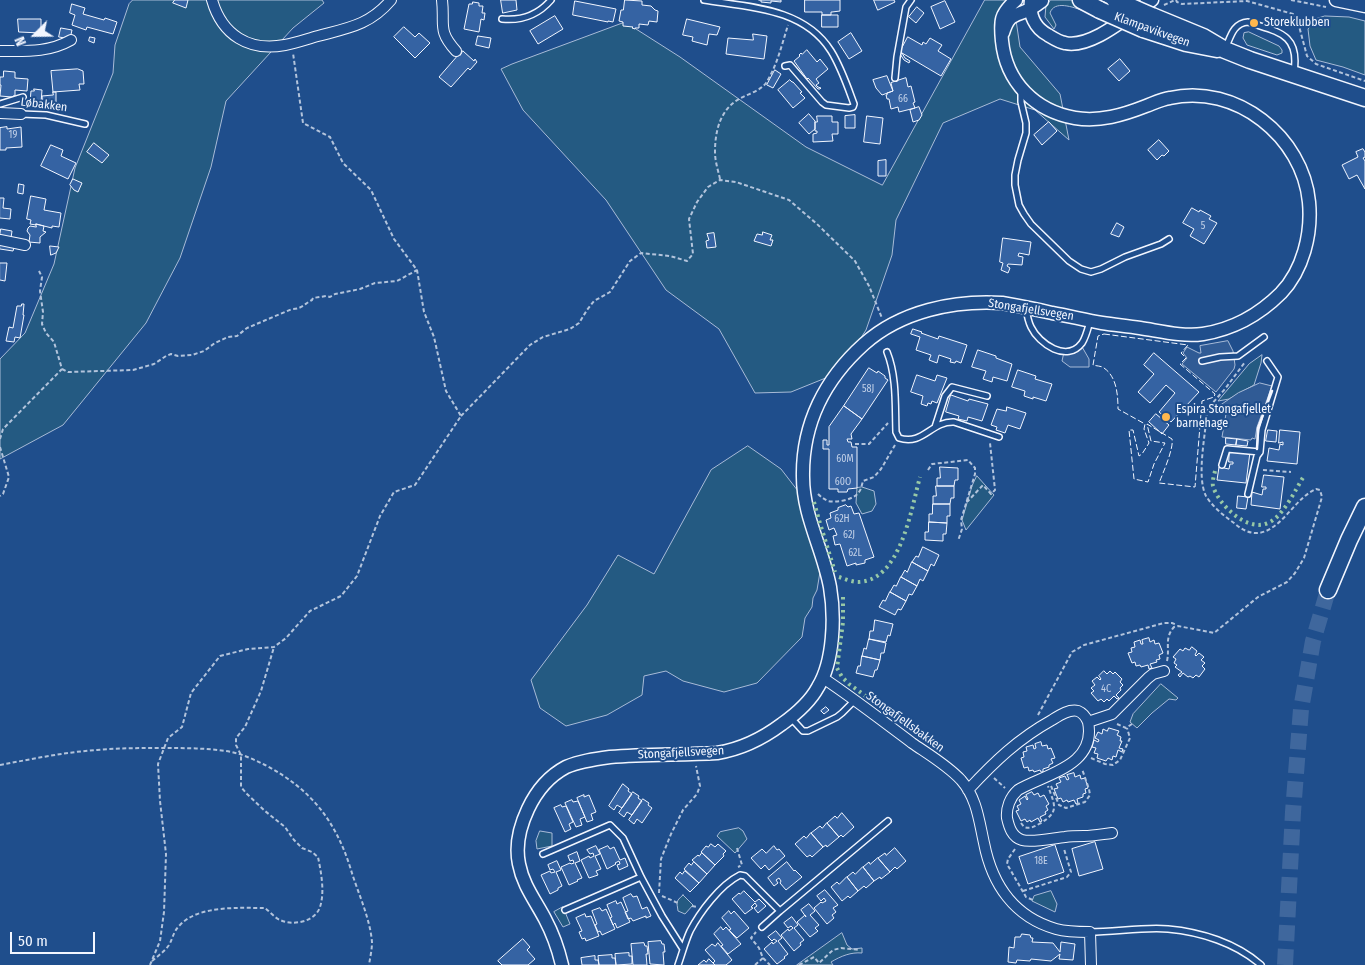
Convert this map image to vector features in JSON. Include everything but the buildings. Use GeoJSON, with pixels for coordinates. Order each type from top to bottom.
{"type":"FeatureCollection","features":[{"type":"Feature","properties":{"kind":"main road","name":"Klampavikvegen"},"geometry":{"type":"LineString","coordinates":[[1082,0],[1100,10],[1149,15]]}},
{"type":"Feature","properties":{"kind":"main road","name":"Klampavikvegen"},"geometry":{"type":"LineString","coordinates":[[1115,0],[1149,15],[1186,43],[1225,50],[1293,75],[1364,97]]}},
{"type":"Feature","properties":{"kind":"main road"},"geometry":{"type":"LineString","coordinates":[[1328,590],[1365,507]]}},
{"type":"Feature","properties":{"kind":"street"},"geometry":{"type":"LineString","coordinates":[[212,0],[218,17],[233,35],[262,46],[271,47],[292,44],[354,27],[376,16],[391,0]]}},
{"type":"Feature","properties":{"kind":"street"},"geometry":{"type":"LineString","coordinates":[[442,0],[445,36],[456,51]]}},
{"type":"Feature","properties":{"kind":"street","name":"Stongafjellsvegen"},"geometry":{"type":"LineString","coordinates":[[562,965],[553,933],[522,878],[518,863],[517,846],[520,830],[532,799],[543,785],[564,768],[586,760],[625,756],[717,753],[744,747],[758,740],[790,718],[811,698],[823,678],[832,638],[832,602],[825,567],[804,496],[803,471],[806,440],[812,417],[820,401],[836,374],[860,348],[887,327],[910,316],[948,306],[987,302],[1002,303],[1090,321],[1172,333],[1202,334],[1231,327],[1257,314],[1292,279],[1303,255],[1309,229],[1309,203],[1304,177],[1293,153],[1278,134],[1259,117],[1245,109],[1232,103],[1204,96],[1180,96],[1113,117],[1076,118],[1044,107],[1021,90],[1006,62],[1000,22],[1009,6],[1016,0]]}},
{"type":"Feature","properties":{"kind":"street"},"geometry":{"type":"LineString","coordinates":[[1336,0],[1365,6]]}},
{"type":"Feature","properties":{"kind":"street"},"geometry":{"type":"LineString","coordinates":[[1002,38],[1006,25],[1013,16],[1036,3],[1044,27],[1054,39],[1072,44],[1089,41],[1149,15]]}},
{"type":"Feature","properties":{"kind":"street"},"geometry":{"type":"LineString","coordinates":[[0,51],[25,52],[51,49],[71,40]]}},
{"type":"Feature","properties":{"kind":"street","name":"Løbakken"},"geometry":{"type":"LineString","coordinates":[[0,113],[21,114]]}},
{"type":"Feature","properties":{"kind":"street"},"geometry":{"type":"LineString","coordinates":[[0,240],[24,245]]}},
{"type":"Feature","properties":{"kind":"street"},"geometry":{"type":"LineString","coordinates":[[1088,722],[1112,714],[1148,678],[1164,670]]}},
{"type":"Feature","properties":{"kind":"street","name":"Stongafjellsbakken"},"geometry":{"type":"LineString","coordinates":[[823,678],[960,779],[968,790],[978,816],[991,870],[1009,900],[1026,914],[1044,924],[1072,932],[1090,932]]}},
{"type":"Feature","properties":{"kind":"street"},"geometry":{"type":"LineString","coordinates":[[968,790],[1010,747],[1035,730],[1068,712],[1079,712],[1083,714],[1088,722],[1090,730],[1089,738],[1080,756],[1066,767],[1024,786],[1012,795],[1007,815],[1011,831],[1015,836],[1023,840],[1112,833]]}},
{"type":"Feature","properties":{"kind":"street"},"geometry":{"type":"LineString","coordinates":[[1090,932],[1091,965]]}},
{"type":"Feature","properties":{"kind":"lane"},"geometry":{"type":"LineString","coordinates":[[502,19],[518,20],[531,16],[551,0]]}},
{"type":"Feature","properties":{"kind":"lane"},"geometry":{"type":"LineString","coordinates":[[704,0],[772,11],[806,25],[830,49],[844,76],[854,104],[853,107],[826,105],[815,96],[790,65],[785,66]]}},
{"type":"Feature","properties":{"kind":"lane"},"geometry":{"type":"LineString","coordinates":[[895,78],[906,7],[911,0]]}},
{"type":"Feature","properties":{"kind":"lane"},"geometry":{"type":"LineString","coordinates":[[1225,50],[1232,31],[1243,23],[1248,22],[1281,33],[1287,38],[1294,52],[1293,75]]}},
{"type":"Feature","properties":{"kind":"lane","name":"Stongafjellsvegen"},"geometry":{"type":"LineString","coordinates":[[1021,90],[1026,133],[1018,160],[1015,185],[1019,205],[1031,224],[1069,261],[1081,269],[1091,272],[1169,239]]}},
{"type":"Feature","properties":{"kind":"lane","name":"Løbakken"},"geometry":{"type":"LineString","coordinates":[[0,104],[23,97]]}},
{"type":"Feature","properties":{"kind":"lane","name":"Løbakken"},"geometry":{"type":"LineString","coordinates":[[21,114],[46,115],[85,124]]}},
{"type":"Feature","properties":{"kind":"lane"},"geometry":{"type":"LineString","coordinates":[[1026,308],[1032,329],[1042,342],[1054,350],[1064,352],[1073,350],[1081,344],[1086,336],[1090,321]]}},
{"type":"Feature","properties":{"kind":"lane"},"geometry":{"type":"LineString","coordinates":[[1202,361],[1220,356],[1238,356],[1264,337]]}},
{"type":"Feature","properties":{"kind":"lane"},"geometry":{"type":"LineString","coordinates":[[887,352],[894,374],[896,432],[899,438],[910,440],[919,438],[935,427],[948,422],[954,422],[999,437]]}},
{"type":"Feature","properties":{"kind":"lane"},"geometry":{"type":"LineString","coordinates":[[1248,494],[1253,469],[1260,452],[1262,430],[1278,377],[1268,361]]}},
{"type":"Feature","properties":{"kind":"lane"},"geometry":{"type":"LineString","coordinates":[[935,427],[946,396],[952,387],[987,396]]}},
{"type":"Feature","properties":{"kind":"lane"},"geometry":{"type":"LineString","coordinates":[[1222,465],[1227,448],[1260,452]]}},
{"type":"Feature","properties":{"kind":"lane"},"geometry":{"type":"LineString","coordinates":[[790,718],[803,731],[808,731],[842,714],[854,701]]}},
{"type":"Feature","properties":{"kind":"lane"},"geometry":{"type":"LineString","coordinates":[[762,927],[888,821]]}},
{"type":"Feature","properties":{"kind":"lane"},"geometry":{"type":"LineString","coordinates":[[542,854],[610,825],[623,838],[662,916],[683,949]]}},
{"type":"Feature","properties":{"kind":"lane"},"geometry":{"type":"LineString","coordinates":[[678,965],[690,932],[698,918],[730,881],[740,875],[751,882],[780,910]]}},
{"type":"Feature","properties":{"kind":"lane"},"geometry":{"type":"LineString","coordinates":[[565,910],[641,877]]}},
{"type":"Feature","properties":{"kind":"lane","name":"Stongafjellsbakken"},"geometry":{"type":"LineString","coordinates":[[1090,932],[1167,929],[1198,934],[1232,946],[1261,965]]}},
{"type":"Feature","properties":{"kind":"path"},"geometry":{"type":"LineString","coordinates":[[720,180],[715,154],[717,129],[723,114],[737,100],[766,84],[781,52],[782,42],[790,18]]}},
{"type":"Feature","properties":{"kind":"path"},"geometry":{"type":"LineString","coordinates":[[1290,23],[1299,26]]}},
{"type":"Feature","properties":{"kind":"path"},"geometry":{"type":"LineString","coordinates":[[292,44],[303,123],[330,137],[343,163],[372,190],[394,239],[417,270],[424,312],[434,337],[446,391],[461,416]]}},
{"type":"Feature","properties":{"kind":"path"},"geometry":{"type":"LineString","coordinates":[[150,965],[160,941],[164,912],[166,854],[158,764],[168,738],[182,727],[192,692],[220,656],[274,647],[286,638],[310,611],[341,596],[357,576],[380,516],[394,492],[415,485],[461,416],[530,344],[543,336],[570,329],[579,323],[594,301],[610,292],[630,261],[641,253],[670,256],[687,261],[693,254],[689,219],[697,202],[708,187],[720,180],[736,182],[789,200],[818,224],[855,260],[887,327]]}},
{"type":"Feature","properties":{"kind":"path"},"geometry":{"type":"LineString","coordinates":[[39,271],[42,278],[40,291],[42,324],[46,333],[54,342],[62,368],[68,372],[133,370],[154,364],[172,354],[192,355],[204,352],[215,343],[228,337],[237,336],[247,328],[292,309],[303,307],[313,298],[330,297],[375,283],[397,281],[417,270]]}},
{"type":"Feature","properties":{"kind":"path"},"geometry":{"type":"LineString","coordinates":[[1035,730],[1039,713],[1072,652],[1077,648],[1084,644],[1164,623],[1172,623],[1178,626],[1214,633],[1258,597],[1287,582],[1304,558],[1319,508],[1322,493],[1320,490],[1316,489],[1306,495],[1273,527],[1263,532],[1252,533],[1240,528],[1227,518],[1206,495],[1202,481],[1202,465],[1208,407],[1226,390],[1246,360],[1245,352]]}},
{"type":"Feature","properties":{"kind":"path"},"geometry":{"type":"LineString","coordinates":[[0,439],[3,429],[62,368]]}},
{"type":"Feature","properties":{"kind":"path"},"geometry":{"type":"LineString","coordinates":[[855,444],[870,444],[895,414]]}},
{"type":"Feature","properties":{"kind":"path"},"geometry":{"type":"LineString","coordinates":[[966,501],[983,485],[991,494],[995,490],[989,434]]}},
{"type":"Feature","properties":{"kind":"path"},"geometry":{"type":"LineString","coordinates":[[818,494],[826,500],[832,501],[855,496],[859,492],[863,481],[874,477],[881,469],[899,438]]}},
{"type":"Feature","properties":{"kind":"path"},"geometry":{"type":"LineString","coordinates":[[0,447],[9,478],[3,494],[0,496]]}},
{"type":"Feature","properties":{"kind":"path"},"geometry":{"type":"LineString","coordinates":[[928,470],[932,464],[968,460],[974,468],[961,520],[962,529],[958,541]]}},
{"type":"Feature","properties":{"kind":"path"},"geometry":{"type":"LineString","coordinates":[[1253,469],[1290,472]]}},
{"type":"Feature","properties":{"kind":"path"},"geometry":{"type":"LineString","coordinates":[[1164,670],[1168,655],[1167,639],[1172,628],[1178,626]]}},
{"type":"Feature","properties":{"kind":"path"},"geometry":{"type":"LineString","coordinates":[[151,961],[170,944],[173,933],[181,923],[197,913],[228,908],[265,908],[278,920],[290,924],[304,922],[320,909],[322,898],[321,870],[318,856],[302,848],[285,827],[241,787],[241,754],[236,745],[236,738],[245,727],[260,691],[274,647]]}},
{"type":"Feature","properties":{"kind":"path"},"geometry":{"type":"LineString","coordinates":[[1080,756],[1113,766],[1118,763],[1130,738],[1127,728]]}},
{"type":"Feature","properties":{"kind":"path"},"geometry":{"type":"LineString","coordinates":[[0,765],[96,750],[196,748],[241,754],[272,769],[308,794],[321,809],[341,842],[366,916],[372,944],[369,965]]}},
{"type":"Feature","properties":{"kind":"path"},"geometry":{"type":"LineString","coordinates":[[1046,777],[1059,805],[1066,808],[1085,802],[1090,795],[1090,789],[1080,756]]}},
{"type":"Feature","properties":{"kind":"path"},"geometry":{"type":"LineString","coordinates":[[678,903],[659,895],[661,860],[683,810],[697,794],[700,786],[696,761]]}},
{"type":"Feature","properties":{"kind":"path"},"geometry":{"type":"LineString","coordinates":[[991,775],[1012,795]]}},
{"type":"Feature","properties":{"kind":"path"},"geometry":{"type":"LineString","coordinates":[[1007,815],[1017,817],[1024,827],[1028,828],[1033,828],[1050,818],[1054,804],[1046,777]]}},
{"type":"Feature","properties":{"kind":"path"},"geometry":{"type":"LineString","coordinates":[[1023,891],[1067,877],[1071,872],[1060,837]]}},
{"type":"Feature","properties":{"kind":"path"},"geometry":{"type":"LineString","coordinates":[[1023,840],[1008,859],[1007,864],[1026,897],[1033,900]]}},
{"type":"Feature","properties":{"kind":"path"},"geometry":{"type":"LineString","coordinates":[[734,870],[742,864],[737,848]]}},
{"type":"Feature","properties":{"kind":"path"},"geometry":{"type":"LineString","coordinates":[[762,927],[751,938],[759,948],[763,958],[770,965]]}},
{"type":"Feature","properties":{"kind":"path"},"geometry":{"type":"LineString","coordinates":[[799,965],[814,957],[819,963],[833,950],[841,948],[860,950]]}},
{"type":"Feature","properties":{"kind":"path"},"geometry":{"type":"LineString","coordinates":[[755,965],[763,958]]}},
{"type":"Feature","properties":{"kind":"shaded area"},"geometry":{"type":"Polygon","coordinates":[[[133,0],[322,0],[324,3],[293,28],[226,101],[211,167],[180,258],[146,323],[63,425],[0,459],[0,359],[25,333],[54,264],[75,168],[113,73],[115,45],[129,4],[133,0]]]}},
{"type":"Feature","properties":{"kind":"shaded area"},"geometry":{"type":"Polygon","coordinates":[[[985,0],[1013,0],[1020,47],[1060,94],[1069,140],[1035,110],[1000,99],[943,123],[896,220],[892,255],[866,330],[838,373],[791,392],[755,393],[719,329],[666,290],[606,200],[523,110],[501,69],[625,22],[680,57],[806,147],[882,185],[985,0]]]}},
{"type":"Feature","properties":{"kind":"shaded area"},"geometry":{"type":"Polygon","coordinates":[[[1051,0],[1072,0],[1096,13],[1064,6],[1055,7],[1050,13],[1056,25],[1054,29],[1045,17],[1046,5],[1051,0]]]}},
{"type":"Feature","properties":{"kind":"shaded area"},"geometry":{"type":"Polygon","coordinates":[[[1325,16],[1349,17],[1365,21],[1365,75],[1316,60],[1310,46],[1308,29],[1316,19],[1325,16]]]}},
{"type":"Feature","properties":{"kind":"shaded area"},"geometry":{"type":"Polygon","coordinates":[[[1249,32],[1279,46],[1282,53],[1277,55],[1247,45],[1243,38],[1244,33],[1249,32]]]}},
{"type":"Feature","properties":{"kind":"shaded area"},"geometry":{"type":"Polygon","coordinates":[[[1228,341],[1233,351],[1235,365],[1216,392],[1182,364],[1187,358],[1183,353],[1187,347],[1201,353],[1200,346],[1228,341]]]}},
{"type":"Feature","properties":{"kind":"shaded area"},"geometry":{"type":"Polygon","coordinates":[[[1081,345],[1089,359],[1089,367],[1070,367],[1062,361],[1064,352],[1081,345]]]}},
{"type":"Feature","properties":{"kind":"shaded area"},"geometry":{"type":"Polygon","coordinates":[[[1262,355],[1254,385],[1229,399],[1218,401],[1249,364],[1262,355]]]}},
{"type":"Feature","properties":{"kind":"shaded area"},"geometry":{"type":"Polygon","coordinates":[[[1260,383],[1272,386],[1257,427],[1255,439],[1222,437],[1227,408],[1219,406],[1238,393],[1260,383]]]}},
{"type":"Feature","properties":{"kind":"shaded area"},"geometry":{"type":"Polygon","coordinates":[[[748,446],[781,469],[808,504],[820,572],[812,607],[805,618],[802,637],[757,683],[724,692],[683,681],[666,671],[644,676],[642,695],[607,715],[566,726],[540,708],[531,680],[587,605],[618,555],[654,574],[711,470],[748,446]]]}},
{"type":"Feature","properties":{"kind":"shaded area"},"geometry":{"type":"Polygon","coordinates":[[[977,476],[994,495],[966,530],[962,520],[972,486],[977,476]]]}},
{"type":"Feature","properties":{"kind":"shaded area"},"geometry":{"type":"Polygon","coordinates":[[[862,487],[874,491],[876,504],[872,511],[862,514],[856,503],[857,488],[862,487]]]}},
{"type":"Feature","properties":{"kind":"shaded area"},"geometry":{"type":"Polygon","coordinates":[[[1161,684],[1178,698],[1176,700],[1169,699],[1137,728],[1130,722],[1133,714],[1161,684]]]}},
{"type":"Feature","properties":{"kind":"shaded area"},"geometry":{"type":"Polygon","coordinates":[[[739,828],[747,839],[735,853],[717,836],[720,832],[739,828]]]}},
{"type":"Feature","properties":{"kind":"shaded area"},"geometry":{"type":"Polygon","coordinates":[[[540,831],[552,833],[552,846],[537,849],[536,841],[540,831]]]}},
{"type":"Feature","properties":{"kind":"shaded area"},"geometry":{"type":"Polygon","coordinates":[[[1051,891],[1057,904],[1055,912],[1032,901],[1034,896],[1051,891]]]}},
{"type":"Feature","properties":{"kind":"shaded area"},"geometry":{"type":"Polygon","coordinates":[[[683,895],[693,905],[685,914],[678,911],[677,904],[683,895]]]}},
{"type":"Feature","properties":{"kind":"shaded area"},"geometry":{"type":"Polygon","coordinates":[[[563,907],[570,924],[563,927],[554,912],[563,907]]]}},
{"type":"Feature","properties":{"kind":"shaded area"},"geometry":{"type":"Polygon","coordinates":[[[842,933],[847,945],[852,949],[862,948],[862,953],[842,956],[831,962],[833,965],[797,965],[842,933]]]}},
{"type":"Feature","properties":{"kind":"tunnel"},"geometry":{"type":"LineString","coordinates":[[1285,965],[1293,812],[1301,709],[1313,641],[1328,590]]}},
{"type":"Feature","properties":{"kind":"hedge"},"geometry":{"type":"LineString","coordinates":[[1215,471],[1213,486],[1226,508],[1241,519],[1257,525],[1265,524],[1277,517],[1288,504],[1304,476]]}},
{"type":"Feature","properties":{"kind":"hedge"},"geometry":{"type":"LineString","coordinates":[[839,577],[858,582],[873,579],[885,570],[902,541],[920,477]]}},
{"type":"Feature","properties":{"kind":"hedge"},"geometry":{"type":"LineString","coordinates":[[814,502],[835,572]]}},
{"type":"Feature","properties":{"kind":"hedge"},"geometry":{"type":"LineString","coordinates":[[843,597],[843,622],[837,668],[849,684],[874,702]]}},
{"type":"Feature","properties":{"kind":"fence"},"geometry":{"type":"LineString","coordinates":[[1104,334],[1188,345],[1181,353],[1186,358],[1180,364],[1215,394],[1214,397],[1202,401],[1195,487],[1159,483],[1170,454],[1172,439],[1147,424],[1151,441],[1165,443],[1154,464],[1148,482],[1134,479],[1129,430],[1133,430],[1139,456],[1149,443],[1144,429],[1145,424],[1118,409],[1117,393],[1112,376],[1103,367],[1093,365],[1098,336],[1104,334]]}},
{"type":"Feature","properties":{"kind":"wall"},"geometry":{"type":"LineString","coordinates":[[1257,449],[1258,428],[1272,391]]}},
{"type":"Feature","properties":{"kind":"place","name":"Storeklubben"},"geometry":{"type":"Point","coordinates":[1254,23]}},
{"type":"Feature","properties":{"kind":"place","name":"Espira Stongafjellet barnehage"},"geometry":{"type":"Point","coordinates":[1166,417]}}]}
